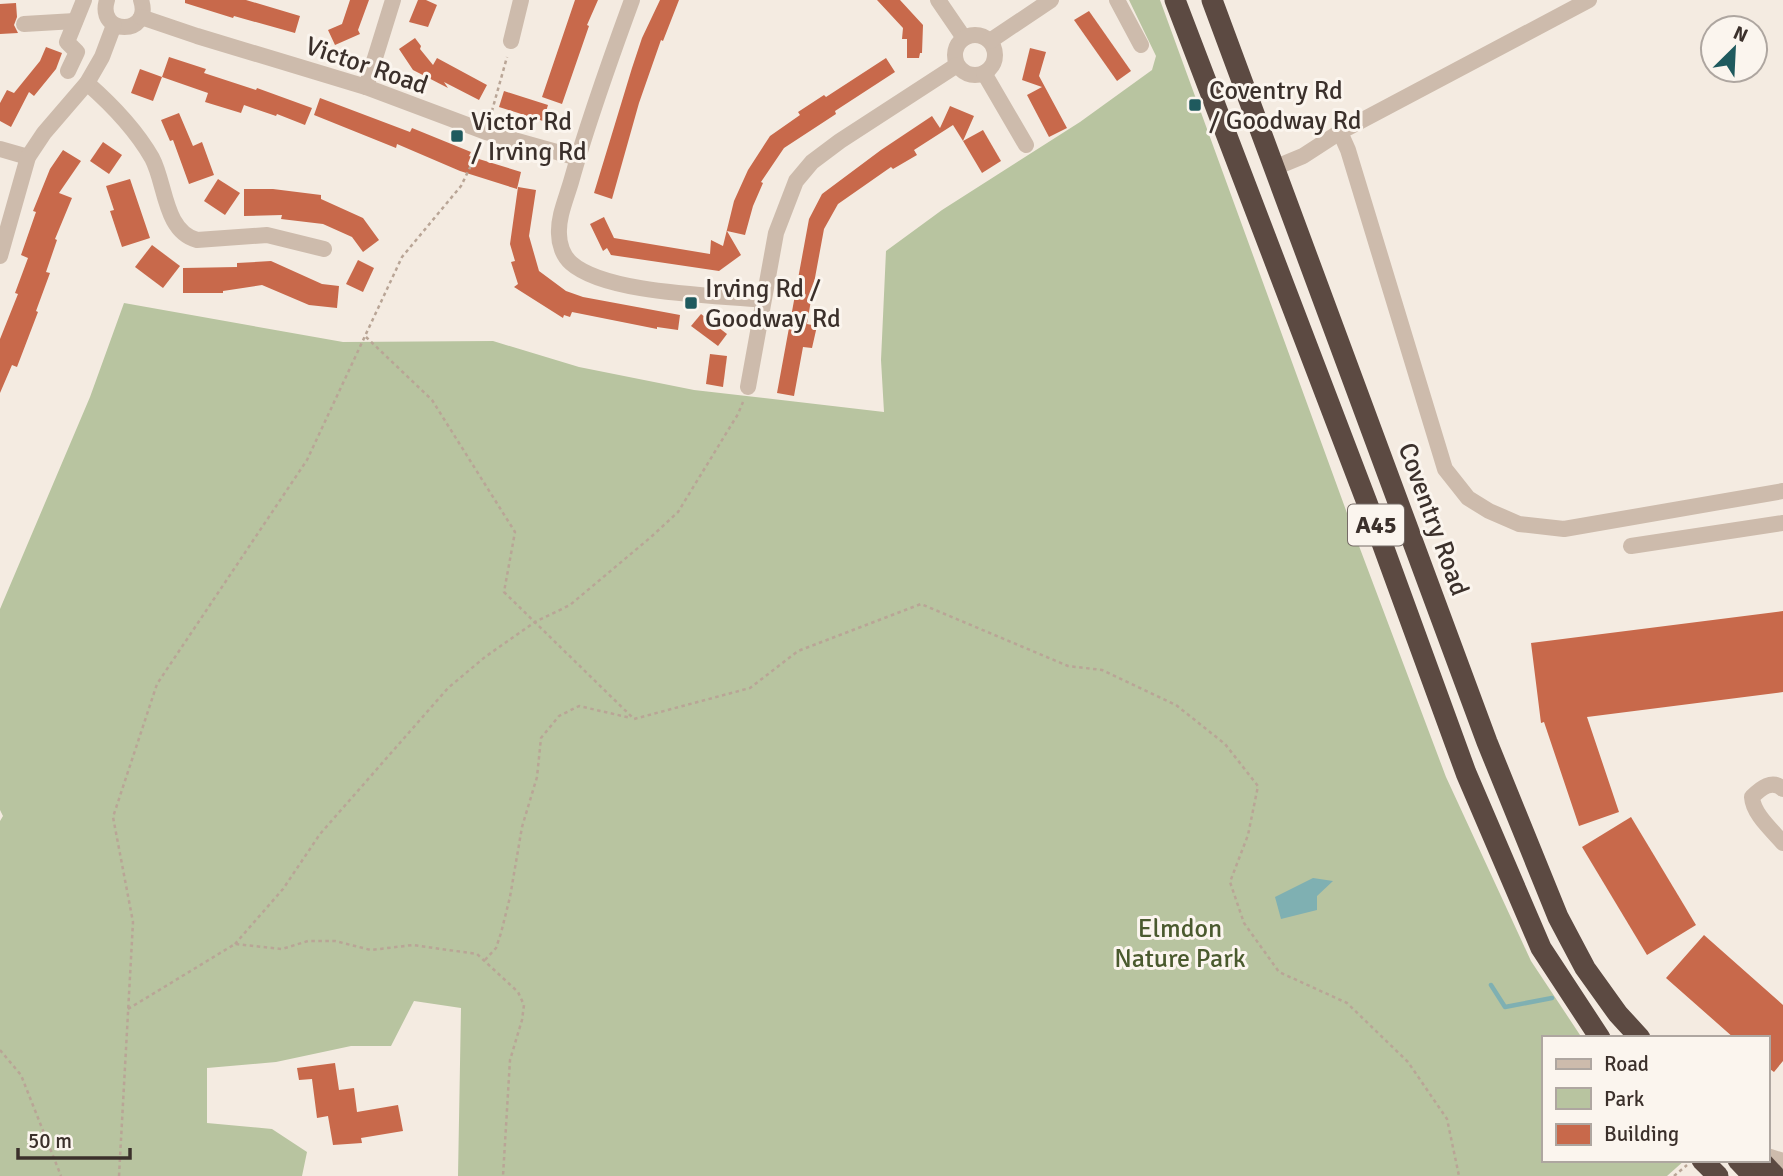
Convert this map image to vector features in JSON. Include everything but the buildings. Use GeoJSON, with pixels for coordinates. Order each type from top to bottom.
{"type":"FeatureCollection","features":[{"type":"Feature","properties":{"kind":"highway","name":"A45"},"geometry":{"type":"LineString","coordinates":[[1175,0],[1355,470],[1466,773],[1541,948],[1599,1036]]}},
{"type":"Feature","properties":{"kind":"highway","name":"Coventry Road"},"geometry":{"type":"LineString","coordinates":[[1212,0],[1482,729],[1558,918],[1585,968],[1636,1036]]}},
{"type":"Feature","properties":{"kind":"highway"},"geometry":{"type":"LineString","coordinates":[[1704,1162],[1718,1176]]}},
{"type":"Feature","properties":{"kind":"highway"},"geometry":{"type":"LineString","coordinates":[[1740,1162],[1753,1176]]}},
{"type":"Feature","properties":{"kind":"highway"},"geometry":{"type":"LineString","coordinates":[[1762,1162],[1775,1176]]}},
{"type":"Feature","properties":{"kind":"street"},"geometry":{"type":"LineString","coordinates":[[68,71],[77,52],[67,42],[84,0]]}},
{"type":"Feature","properties":{"kind":"street"},"geometry":{"type":"LineString","coordinates":[[104,1],[105,12],[114,24],[126,27],[134,25],[141,17],[141,0]]}},
{"type":"Feature","properties":{"kind":"street"},"geometry":{"type":"LineString","coordinates":[[366,87],[393,0]]}},
{"type":"Feature","properties":{"kind":"street"},"geometry":{"type":"LineString","coordinates":[[511,41],[521,0]]}},
{"type":"Feature","properties":{"kind":"street"},"geometry":{"type":"LineString","coordinates":[[632,0],[578,158],[559,226],[559,237],[568,260],[601,279],[646,288],[763,300]]}},
{"type":"Feature","properties":{"kind":"street"},"geometry":{"type":"LineString","coordinates":[[938,0],[964,38]]}},
{"type":"Feature","properties":{"kind":"street"},"geometry":{"type":"LineString","coordinates":[[1116,0],[1141,46]]}},
{"type":"Feature","properties":{"kind":"street"},"geometry":{"type":"LineString","coordinates":[[1273,168],[1303,156],[1340,132],[1589,0]]}},
{"type":"Feature","properties":{"kind":"street"},"geometry":{"type":"LineString","coordinates":[[990,41],[1047,1]]}},
{"type":"Feature","properties":{"kind":"street","name":"Victor Road"},"geometry":{"type":"LineString","coordinates":[[141,17],[366,87],[486,132],[578,158]]}},
{"type":"Feature","properties":{"kind":"street"},"geometry":{"type":"LineString","coordinates":[[24,24],[75,21]]}},
{"type":"Feature","properties":{"kind":"street"},"geometry":{"type":"LineString","coordinates":[[0,256],[28,157],[44,133],[88,83],[102,57],[114,24]]}},
{"type":"Feature","properties":{"kind":"street"},"geometry":{"type":"LineString","coordinates":[[978,35],[990,41],[995,59],[984,73],[967,73],[957,65],[955,50],[964,38],[978,35]]}},
{"type":"Feature","properties":{"kind":"street"},"geometry":{"type":"LineString","coordinates":[[748,387],[776,233],[796,181],[812,162],[840,141],[957,65]]}},
{"type":"Feature","properties":{"kind":"street"},"geometry":{"type":"LineString","coordinates":[[984,73],[1026,145]]}},
{"type":"Feature","properties":{"kind":"street"},"geometry":{"type":"LineString","coordinates":[[88,83],[128,125],[151,156],[160,176],[174,224],[188,238],[197,240],[267,235],[324,249]]}},
{"type":"Feature","properties":{"kind":"street"},"geometry":{"type":"LineString","coordinates":[[1340,132],[1348,150],[1445,469],[1468,498],[1519,524],[1564,529],[1783,491]]}},
{"type":"Feature","properties":{"kind":"street"},"geometry":{"type":"LineString","coordinates":[[0,149],[28,157]]}},
{"type":"Feature","properties":{"kind":"street"},"geometry":{"type":"LineString","coordinates":[[1631,546],[1783,523]]}},
{"type":"Feature","properties":{"kind":"street"},"geometry":{"type":"LineString","coordinates":[[1783,789],[1772,784],[1752,797],[1752,803],[1759,814],[1783,843]]}},
{"type":"Feature","properties":{"kind":"path"},"geometry":{"type":"LineString","coordinates":[[118,1176],[133,922],[113,817],[157,684],[307,460],[402,257],[461,186],[486,132],[511,41]]}},
{"type":"Feature","properties":{"kind":"path"},"geometry":{"type":"LineString","coordinates":[[366,337],[432,400],[514,532],[504,593],[634,719]]}},
{"type":"Feature","properties":{"kind":"path"},"geometry":{"type":"LineString","coordinates":[[128,1009],[235,944],[283,889],[320,834],[449,688],[485,657],[534,622],[570,605],[678,512],[738,414],[748,387]]}},
{"type":"Feature","properties":{"kind":"path"},"geometry":{"type":"LineString","coordinates":[[485,960],[496,948],[501,933],[522,827],[537,777],[541,738],[559,716],[579,706],[634,719],[750,688],[798,651],[921,604],[1068,666],[1102,670],[1176,705],[1225,744],[1258,786],[1248,835],[1230,882],[1244,923],[1279,972],[1347,1003],[1408,1062],[1447,1119],[1459,1176]]}},
{"type":"Feature","properties":{"kind":"path"},"geometry":{"type":"LineString","coordinates":[[235,944],[282,949],[308,941],[335,941],[371,950],[413,945],[477,954],[485,960],[519,992],[524,1004],[522,1020],[509,1060],[503,1176]]}},
{"type":"Feature","properties":{"kind":"path"},"geometry":{"type":"LineString","coordinates":[[0,1050],[21,1075],[61,1176]]}},
{"type":"Feature","properties":{"kind":"path"},"geometry":{"type":"LineString","coordinates":[[1674,1176],[1689,1162]]}},
{"type":"Feature","properties":{"kind":"green space","name":"Elmdon Nature Park"},"geometry":{"type":"Polygon","coordinates":[[[1129,0],[1160,0],[1446,777],[1531,961],[1581,1036],[1542,1036],[1542,1162],[1683,1162],[1667,1176],[458,1176],[461,1008],[414,1001],[391,1046],[351,1046],[276,1062],[207,1068],[207,1123],[272,1129],[307,1152],[302,1176],[0,1176],[0,821],[3,816],[0,810],[0,609],[90,397],[124,303],[343,342],[493,341],[579,367],[694,390],[884,412],[881,360],[886,251],[942,210],[1080,122],[1152,70],[1156,56],[1129,0]]]}},
{"type":"Feature","properties":{"kind":"water"},"geometry":{"type":"Polygon","coordinates":[[[1313,878],[1333,881],[1317,896],[1317,910],[1281,919],[1275,897],[1313,878]]]}},
{"type":"Feature","properties":{"kind":"waterway"},"geometry":{"type":"LineString","coordinates":[[1491,985],[1505,1007],[1552,998]]}},
{"type":"Feature","properties":{"kind":"place","name":"Coventry Rd / Goodway Rd"},"geometry":{"type":"Point","coordinates":[1195,105]}},
{"type":"Feature","properties":{"kind":"place","name":"Victor Rd / Irving Rd"},"geometry":{"type":"Point","coordinates":[457,136]}},
{"type":"Feature","properties":{"kind":"place","name":"Irving Rd / Goodway Rd"},"geometry":{"type":"Point","coordinates":[691,303]}}]}
